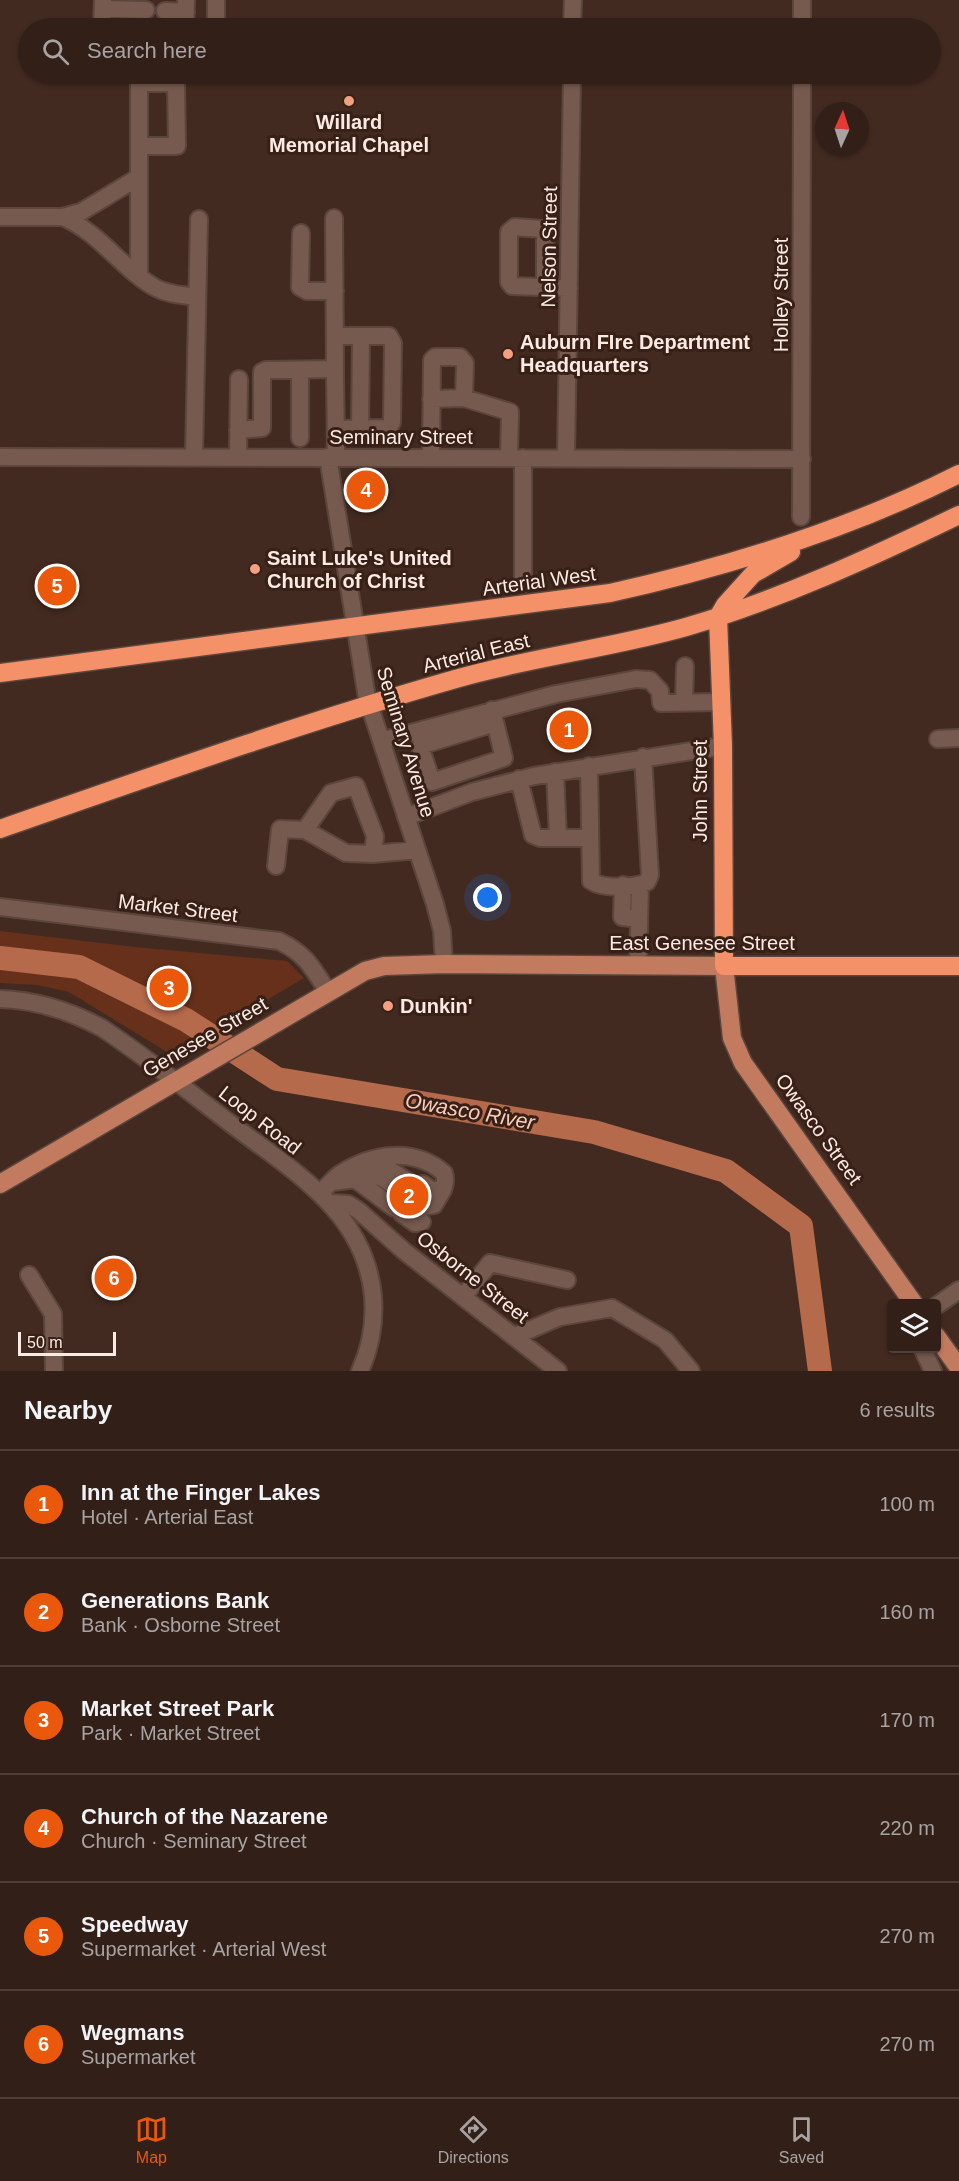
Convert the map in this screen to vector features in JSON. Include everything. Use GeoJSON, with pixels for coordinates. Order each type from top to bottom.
{"type":"FeatureCollection","features":[{"type":"Feature","properties":{"kind":"highway","name":"Arterial West"},"geometry":{"type":"LineString","coordinates":[[0,673],[610,593],[665,581],[802,542],[959,474]]}},
{"type":"Feature","properties":{"kind":"highway","name":"Arterial East"},"geometry":{"type":"LineString","coordinates":[[0,829],[369,704],[474,674],[575,653],[718,617],[842,570],[959,515]]}},
{"type":"Feature","properties":{"kind":"highway"},"geometry":{"type":"LineString","coordinates":[[718,617],[725,605],[753,574],[788,555],[802,542]]}},
{"type":"Feature","properties":{"kind":"highway","name":"John Street"},"geometry":{"type":"LineString","coordinates":[[718,617],[723,746],[724,966]]}},
{"type":"Feature","properties":{"kind":"highway","name":"East Genesee Street"},"geometry":{"type":"LineString","coordinates":[[724,966],[959,966]]}},
{"type":"Feature","properties":{"kind":"main road","name":"East Genesee Street"},"geometry":{"type":"LineString","coordinates":[[444,964],[724,966]]}},
{"type":"Feature","properties":{"kind":"main road","name":"Genesee Street"},"geometry":{"type":"LineString","coordinates":[[0,1184],[365,972],[384,966],[444,964]]}},
{"type":"Feature","properties":{"kind":"main road","name":"Owasco Street"},"geometry":{"type":"LineString","coordinates":[[724,966],[732,1038],[743,1063],[911,1299]]}},
{"type":"Feature","properties":{"kind":"main road"},"geometry":{"type":"LineString","coordinates":[[941,1343],[959,1368]]}},
{"type":"Feature","properties":{"kind":"street"},"geometry":{"type":"LineString","coordinates":[[216,0],[216,18]]}},
{"type":"Feature","properties":{"kind":"street"},"geometry":{"type":"LineString","coordinates":[[572,18],[573,0]]}},
{"type":"Feature","properties":{"kind":"street"},"geometry":{"type":"LineString","coordinates":[[802,0],[802,18]]}},
{"type":"Feature","properties":{"kind":"street"},"geometry":{"type":"LineString","coordinates":[[103,5],[146,10]]}},
{"type":"Feature","properties":{"kind":"street"},"geometry":{"type":"LineString","coordinates":[[165,11],[186,14]]}},
{"type":"Feature","properties":{"kind":"street","name":"Nelson Street"},"geometry":{"type":"LineString","coordinates":[[566,458],[572,84]]}},
{"type":"Feature","properties":{"kind":"street","name":"Holley Street"},"geometry":{"type":"LineString","coordinates":[[801,517],[802,84]]}},
{"type":"Feature","properties":{"kind":"street"},"geometry":{"type":"LineString","coordinates":[[139,146],[139,273]]}},
{"type":"Feature","properties":{"kind":"street"},"geometry":{"type":"LineString","coordinates":[[0,217],[63,218],[81,212],[139,177]]}},
{"type":"Feature","properties":{"kind":"street"},"geometry":{"type":"LineString","coordinates":[[63,218],[79,224],[156,288],[174,294],[198,297]]}},
{"type":"Feature","properties":{"kind":"street","name":"Seminary Avenue"},"geometry":{"type":"LineString","coordinates":[[334,218],[336,429],[332,457],[353,628],[369,704],[442,931],[444,964]]}},
{"type":"Feature","properties":{"kind":"street"},"geometry":{"type":"LineString","coordinates":[[194,457],[199,219]]}},
{"type":"Feature","properties":{"kind":"street"},"geometry":{"type":"LineString","coordinates":[[301,233],[300,287],[307,291],[335,291]]}},
{"type":"Feature","properties":{"kind":"street"},"geometry":{"type":"LineString","coordinates":[[545,287],[569,288]]}},
{"type":"Feature","properties":{"kind":"street"},"geometry":{"type":"LineString","coordinates":[[335,336],[389,336],[393,343],[392,422],[389,428],[336,429]]}},
{"type":"Feature","properties":{"kind":"street"},"geometry":{"type":"LineString","coordinates":[[360,429],[361,336]]}},
{"type":"Feature","properties":{"kind":"street"},"geometry":{"type":"LineString","coordinates":[[431,458],[432,360],[435,357],[460,357],[465,363],[464,398]]}},
{"type":"Feature","properties":{"kind":"street"},"geometry":{"type":"LineString","coordinates":[[238,430],[262,428],[262,372],[266,369],[335,369]]}},
{"type":"Feature","properties":{"kind":"street"},"geometry":{"type":"LineString","coordinates":[[300,370],[300,438]]}},
{"type":"Feature","properties":{"kind":"street"},"geometry":{"type":"LineString","coordinates":[[238,378],[238,457]]}},
{"type":"Feature","properties":{"kind":"street"},"geometry":{"type":"LineString","coordinates":[[431,399],[464,398],[510,412],[516,458],[524,584]]}},
{"type":"Feature","properties":{"kind":"street","name":"Seminary Street"},"geometry":{"type":"LineString","coordinates":[[0,457],[802,459]]}},
{"type":"Feature","properties":{"kind":"street"},"geometry":{"type":"LineString","coordinates":[[684,703],[685,666]]}},
{"type":"Feature","properties":{"kind":"street"},"geometry":{"type":"LineString","coordinates":[[381,741],[493,717],[636,679],[650,680],[660,691],[661,703],[722,702]]}},
{"type":"Feature","properties":{"kind":"street"},"geometry":{"type":"LineString","coordinates":[[493,717],[504,758],[432,782],[420,746],[493,717]]}},
{"type":"Feature","properties":{"kind":"street"},"geometry":{"type":"LineString","coordinates":[[938,739],[959,738]]}},
{"type":"Feature","properties":{"kind":"street"},"geometry":{"type":"LineString","coordinates":[[406,817],[472,792],[519,779],[643,757],[723,746]]}},
{"type":"Feature","properties":{"kind":"street"},"geometry":{"type":"LineString","coordinates":[[589,766],[591,880],[597,885],[631,885],[647,882],[650,875],[643,757]]}},
{"type":"Feature","properties":{"kind":"street"},"geometry":{"type":"LineString","coordinates":[[555,772],[558,838]]}},
{"type":"Feature","properties":{"kind":"street"},"geometry":{"type":"LineString","coordinates":[[519,779],[533,835],[589,838]]}},
{"type":"Feature","properties":{"kind":"street"},"geometry":{"type":"LineString","coordinates":[[305,830],[331,793],[356,786],[375,836],[373,854]]}},
{"type":"Feature","properties":{"kind":"street"},"geometry":{"type":"LineString","coordinates":[[276,866],[280,829],[305,830],[346,853],[373,854],[417,850]]}},
{"type":"Feature","properties":{"kind":"street"},"geometry":{"type":"LineString","coordinates":[[631,885],[622,917],[639,919],[638,966]]}},
{"type":"Feature","properties":{"kind":"street","name":"Market Street"},"geometry":{"type":"LineString","coordinates":[[0,907],[279,941],[297,949],[308,960],[328,992]]}},
{"type":"Feature","properties":{"kind":"street","name":"Loop Road"},"geometry":{"type":"LineString","coordinates":[[0,999],[51,1006],[77,1015],[120,1040],[174,1081],[332,1189],[357,1238],[370,1276],[373,1323],[360,1371]]}},
{"type":"Feature","properties":{"kind":"street"},"geometry":{"type":"LineString","coordinates":[[397,1154],[437,1166],[444,1173],[446,1180],[434,1205],[428,1207],[411,1194],[382,1178],[375,1171],[332,1189],[341,1173],[358,1165],[397,1154]]}},
{"type":"Feature","properties":{"kind":"street"},"geometry":{"type":"LineString","coordinates":[[332,1189],[355,1179],[411,1194]]}},
{"type":"Feature","properties":{"kind":"street","name":"Osborne Street"},"geometry":{"type":"LineString","coordinates":[[332,1189],[463,1297],[558,1371]]}},
{"type":"Feature","properties":{"kind":"street"},"geometry":{"type":"LineString","coordinates":[[411,1194],[415,1223],[422,1222]]}},
{"type":"Feature","properties":{"kind":"street"},"geometry":{"type":"LineString","coordinates":[[463,1297],[490,1263],[567,1280]]}},
{"type":"Feature","properties":{"kind":"street"},"geometry":{"type":"LineString","coordinates":[[29,1275],[53,1314],[54,1371]]}},
{"type":"Feature","properties":{"kind":"street"},"geometry":{"type":"LineString","coordinates":[[941,1303],[959,1290]]}},
{"type":"Feature","properties":{"kind":"street"},"geometry":{"type":"LineString","coordinates":[[515,1336],[560,1317],[612,1308],[665,1340],[691,1371]]}},
{"type":"Feature","properties":{"kind":"street"},"geometry":{"type":"LineString","coordinates":[[924,1353],[933,1371]]}},
{"type":"Feature","properties":{"kind":"shaded area"},"geometry":{"type":"Polygon","coordinates":[[[0,931],[135,947],[287,961],[304,978],[185,1048],[167,1052],[69,992],[38,985],[0,983],[0,931]]]}},
{"type":"Feature","properties":{"kind":"waterway","name":"Owasco River"},"geometry":{"type":"LineString","coordinates":[[0,958],[79,967],[186,1020],[277,1079],[594,1132],[726,1171],[801,1226],[820,1371]]}},
{"type":"Feature","properties":{"kind":"place","name":"Willard Memorial Chapel"},"geometry":{"type":"Point","coordinates":[349,101]}},
{"type":"Feature","properties":{"kind":"place","name":"Auburn FIre Department Headquarters"},"geometry":{"type":"Point","coordinates":[508,354]}},
{"type":"Feature","properties":{"kind":"place","name":"Church of the Nazarene"},"geometry":{"type":"Point","coordinates":[366,490]}},
{"type":"Feature","properties":{"kind":"place","name":"Saint Luke's United Church of Christ"},"geometry":{"type":"Point","coordinates":[255,569]}},
{"type":"Feature","properties":{"kind":"place","name":"Speedway"},"geometry":{"type":"Point","coordinates":[57,586]}},
{"type":"Feature","properties":{"kind":"place","name":"Inn at the Finger Lakes"},"geometry":{"type":"Point","coordinates":[569,730]}},
{"type":"Feature","properties":{"kind":"place","name":"Market Street Park"},"geometry":{"type":"Point","coordinates":[169,988]}},
{"type":"Feature","properties":{"kind":"place","name":"Dunkin'"},"geometry":{"type":"Point","coordinates":[388,1006]}},
{"type":"Feature","properties":{"kind":"place","name":"Generations Bank"},"geometry":{"type":"Point","coordinates":[409,1196]}},
{"type":"Feature","properties":{"kind":"place","name":"Wegmans"},"geometry":{"type":"Point","coordinates":[114,1278]}}]}
